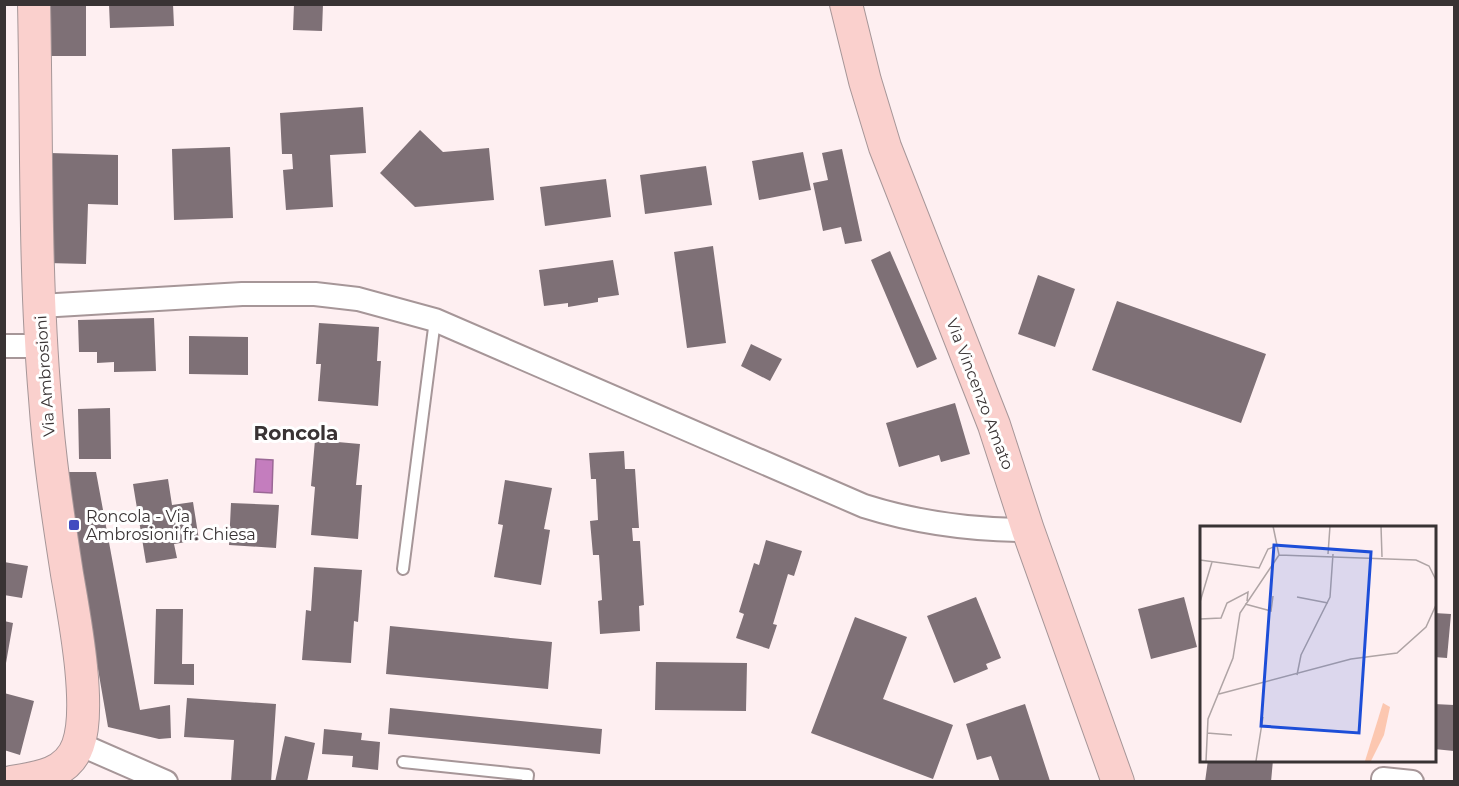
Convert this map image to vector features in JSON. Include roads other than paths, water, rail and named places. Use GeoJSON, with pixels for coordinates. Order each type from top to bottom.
{"type":"FeatureCollection","features":[{"type":"Feature","properties":{"kind":"street","name":"Via Ambrosioni"},"geometry":{"type":"LineString","coordinates":[[34,4],[41,346],[56,499],[78,650],[82,706],[78,744]]}},
{"type":"Feature","properties":{"kind":"street","name":"Via Vincenzo Amato"},"geometry":{"type":"LineString","coordinates":[[846,4],[865,81],[885,147],[988,409],[1028,530],[1118,782]]}},
{"type":"Feature","properties":{"kind":"street"},"geometry":{"type":"LineString","coordinates":[[40,306],[231,295],[315,294],[358,299],[435,320],[855,502],[930,522],[978,529],[1028,530]]}},
{"type":"Feature","properties":{"kind":"street"},"geometry":{"type":"LineString","coordinates":[[4,346],[41,346]]}},
{"type":"Feature","properties":{"kind":"street"},"geometry":{"type":"LineString","coordinates":[[11,782],[54,772],[73,756],[78,744],[166,782]]}},
{"type":"Feature","properties":{"kind":"street"},"geometry":{"type":"LineString","coordinates":[[1383,779],[1412,782]]}},
{"type":"Feature","properties":{"kind":"lane"},"geometry":{"type":"LineString","coordinates":[[402,569],[435,320]]}},
{"type":"Feature","properties":{"kind":"lane"},"geometry":{"type":"LineString","coordinates":[[403,762],[528,775],[527,782]]}},
{"type":"Feature","properties":{"kind":"place","name":"Roncola - Via Ambrosioni fr. Chiesa"},"geometry":{"type":"Point","coordinates":[74,525]}},
{"type":"Feature","properties":{"kind":"district","name":"Roncola"},"geometry":{"type":"Point","coordinates":[296,433]}}]}
